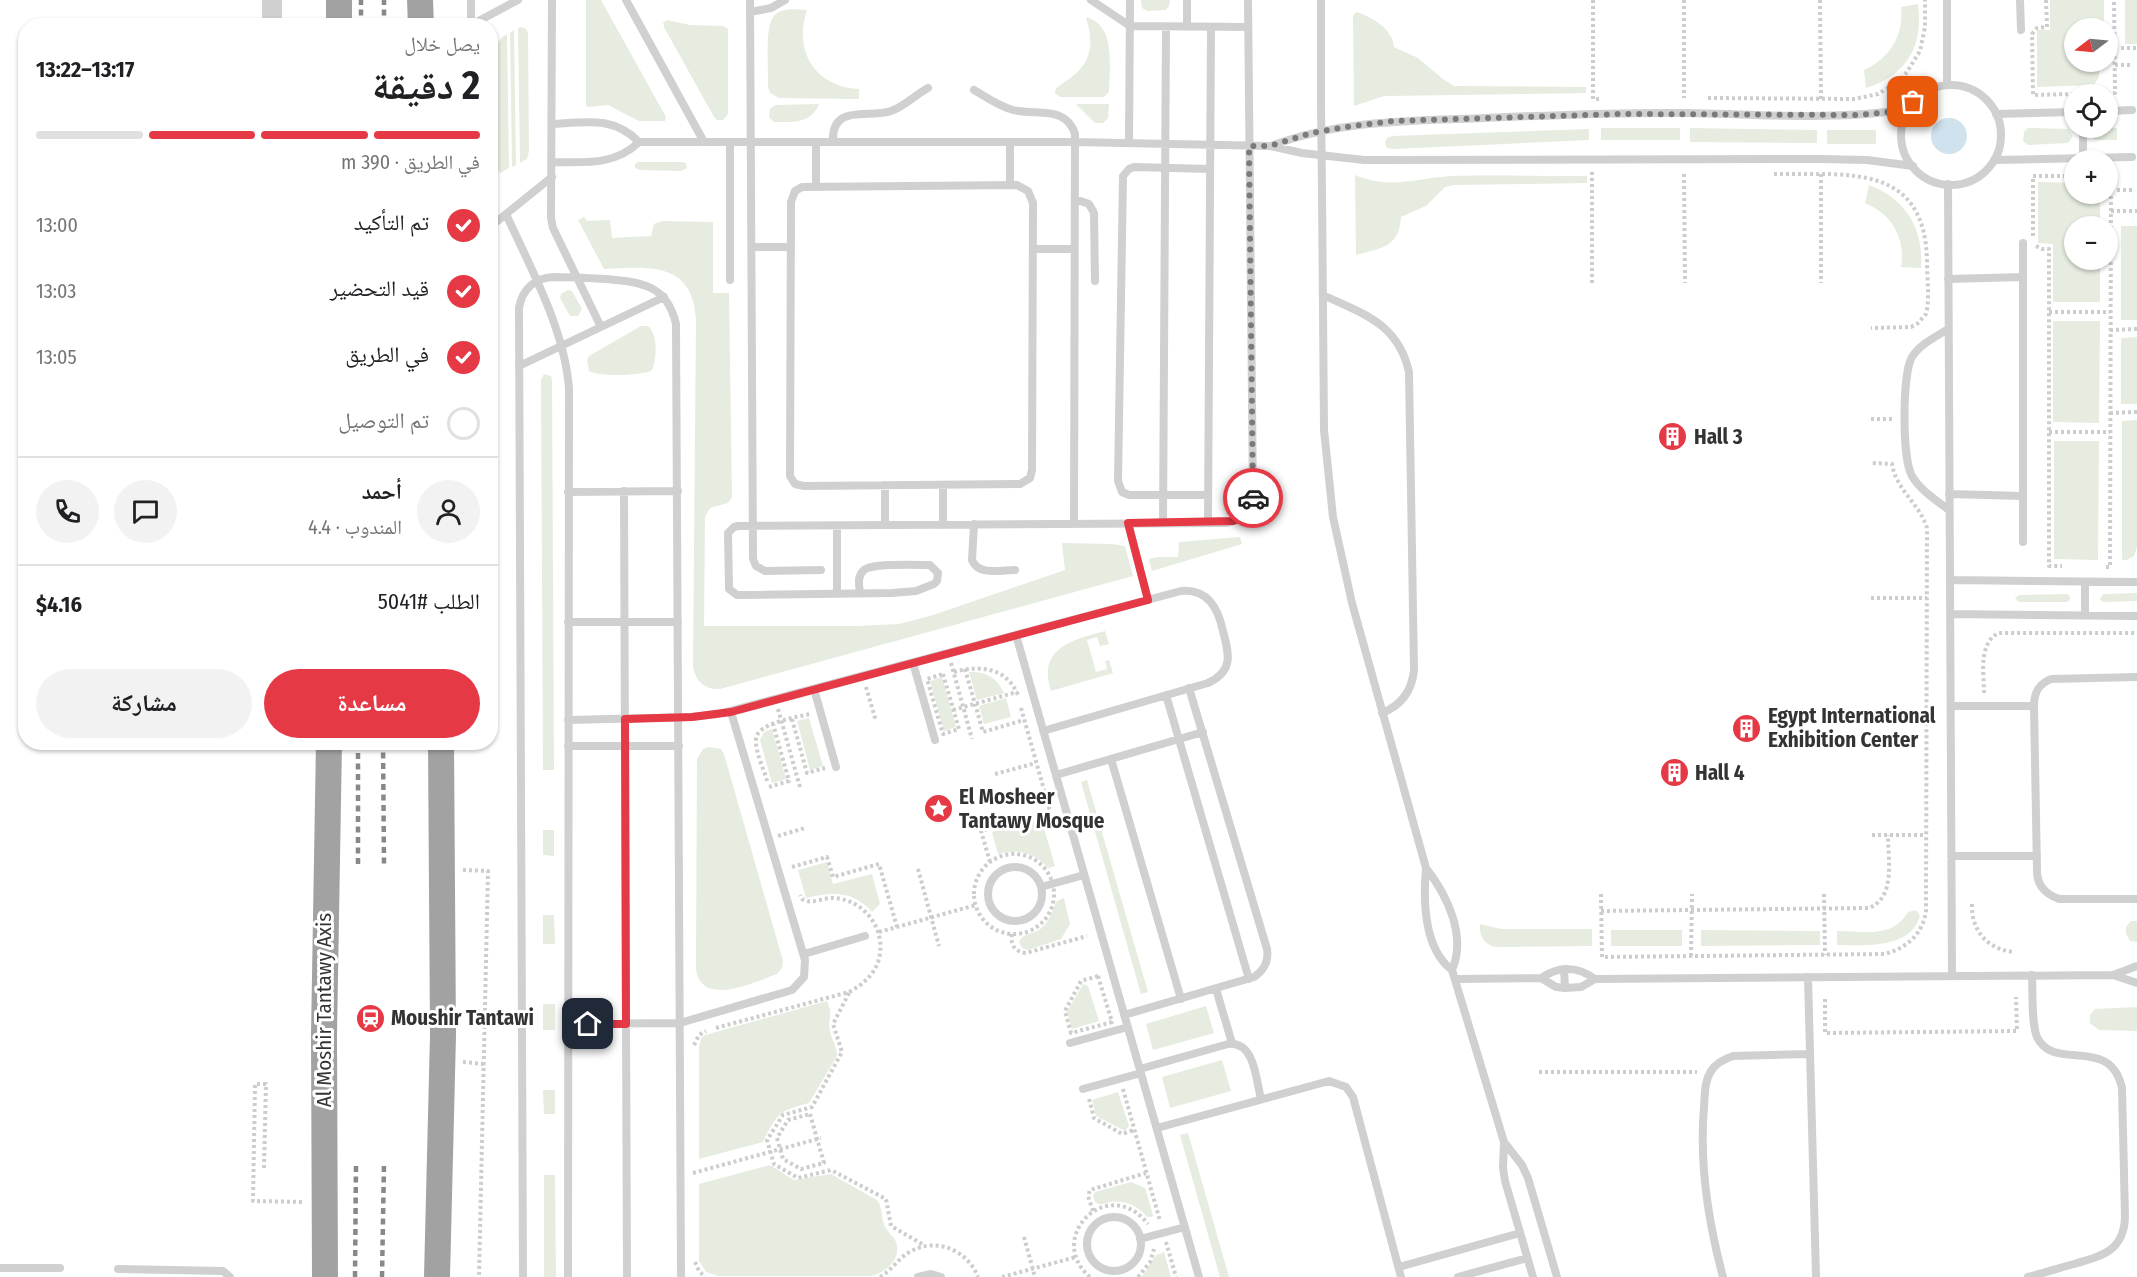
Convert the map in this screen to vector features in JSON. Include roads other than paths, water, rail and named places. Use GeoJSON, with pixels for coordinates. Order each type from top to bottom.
{"type":"FeatureCollection","features":[{"type":"Feature","properties":{"kind":"highway"},"geometry":{"type":"LineString","coordinates":[[339,0],[339,18]]}},
{"type":"Feature","properties":{"kind":"highway"},"geometry":{"type":"LineString","coordinates":[[420,0],[420,18]]}},
{"type":"Feature","properties":{"kind":"highway","name":"Al Moshir Tantawy Axis"},"geometry":{"type":"LineString","coordinates":[[325,1277],[325,918],[329,750]]}},
{"type":"Feature","properties":{"kind":"highway"},"geometry":{"type":"LineString","coordinates":[[437,1277],[443,1035],[441,750]]}},
{"type":"Feature","properties":{"kind":"street"},"geometry":{"type":"LineString","coordinates":[[272,0],[272,18]]}},
{"type":"Feature","properties":{"kind":"lane"},"geometry":{"type":"LineString","coordinates":[[471,0],[471,18]]}},
{"type":"Feature","properties":{"kind":"lane"},"geometry":{"type":"LineString","coordinates":[[484,18],[518,0]]}},
{"type":"Feature","properties":{"kind":"lane"},"geometry":{"type":"LineString","coordinates":[[552,0],[551,223],[601,327]]}},
{"type":"Feature","properties":{"kind":"lane"},"geometry":{"type":"LineString","coordinates":[[626,0],[704,142]]}},
{"type":"Feature","properties":{"kind":"lane"},"geometry":{"type":"LineString","coordinates":[[750,0],[753,559],[759,568],[765,571],[821,570]]}},
{"type":"Feature","properties":{"kind":"lane"},"geometry":{"type":"LineString","coordinates":[[750,12],[771,8],[785,0]]}},
{"type":"Feature","properties":{"kind":"lane"},"geometry":{"type":"LineString","coordinates":[[1091,0],[1130,26],[1248,27]]}},
{"type":"Feature","properties":{"kind":"lane"},"geometry":{"type":"LineString","coordinates":[[1129,143],[1130,0]]}},
{"type":"Feature","properties":{"kind":"lane"},"geometry":{"type":"LineString","coordinates":[[1187,0],[1187,27]]}},
{"type":"Feature","properties":{"kind":"lane"},"geometry":{"type":"LineString","coordinates":[[860,593],[859,577],[870,567],[930,566],[938,573],[934,584],[916,591],[860,593],[737,595],[730,592],[728,533],[734,527],[754,526],[1226,523],[1239,519],[1249,511],[1253,498],[1248,0]]}},
{"type":"Feature","properties":{"kind":"lane"},"geometry":{"type":"LineString","coordinates":[[1321,0],[1324,430],[1330,498],[1345,574],[1426,868],[1443,895],[1454,924],[1457,954],[1452,970]]}},
{"type":"Feature","properties":{"kind":"lane"},"geometry":{"type":"LineString","coordinates":[[1947,0],[1947,85]]}},
{"type":"Feature","properties":{"kind":"lane"},"geometry":{"type":"LineString","coordinates":[[2020,0],[2020,30]]}},
{"type":"Feature","properties":{"kind":"lane"},"geometry":{"type":"LineString","coordinates":[[1163,523],[1166,27]]}},
{"type":"Feature","properties":{"kind":"lane"},"geometry":{"type":"LineString","coordinates":[[1208,522],[1210,27]]}},
{"type":"Feature","properties":{"kind":"lane"},"geometry":{"type":"LineString","coordinates":[[1947,85],[1971,89],[1981,95],[1996,114],[2001,137],[1994,160],[1988,168],[1974,179],[1957,184],[1928,179],[1907,158],[1901,139],[1901,129],[1913,102],[1929,90],[1947,85]]}},
{"type":"Feature","properties":{"kind":"lane"},"geometry":{"type":"LineString","coordinates":[[833,142],[836,125],[844,117],[891,111],[928,88]]}},
{"type":"Feature","properties":{"kind":"lane"},"geometry":{"type":"LineString","coordinates":[[974,90],[1014,110],[1059,115],[1073,128],[1075,199],[1074,524]]}},
{"type":"Feature","properties":{"kind":"lane"},"geometry":{"type":"LineString","coordinates":[[1270,146],[1311,133],[1394,121],[1631,113],[1859,115],[1908,110]]}},
{"type":"Feature","properties":{"kind":"lane"},"geometry":{"type":"LineString","coordinates":[[2118,111],[2132,110]]}},
{"type":"Feature","properties":{"kind":"lane"},"geometry":{"type":"LineString","coordinates":[[1996,114],[2064,112]]}},
{"type":"Feature","properties":{"kind":"lane"},"geometry":{"type":"LineString","coordinates":[[552,124],[593,122],[610,124],[627,131],[639,142]]}},
{"type":"Feature","properties":{"kind":"lane"},"geometry":{"type":"LineString","coordinates":[[552,162],[603,161],[619,157],[639,142],[1074,142],[1270,146],[1302,153],[1364,160],[1809,158],[1867,160],[1913,166]]}},
{"type":"Feature","properties":{"kind":"lane"},"geometry":{"type":"LineString","coordinates":[[730,142],[730,280]]}},
{"type":"Feature","properties":{"kind":"lane"},"geometry":{"type":"LineString","coordinates":[[816,142],[816,187]]}},
{"type":"Feature","properties":{"kind":"lane"},"geometry":{"type":"LineString","coordinates":[[1010,142],[1010,184]]}},
{"type":"Feature","properties":{"kind":"lane"},"geometry":{"type":"LineString","coordinates":[[2118,157],[2132,157]]}},
{"type":"Feature","properties":{"kind":"lane"},"geometry":{"type":"LineString","coordinates":[[1994,160],[2064,158]]}},
{"type":"Feature","properties":{"kind":"lane"},"geometry":{"type":"LineString","coordinates":[[1208,495],[1125,494],[1120,489],[1118,481],[1123,176],[1134,167],[1210,169]]}},
{"type":"Feature","properties":{"kind":"lane"},"geometry":{"type":"LineString","coordinates":[[498,220],[552,177]]}},
{"type":"Feature","properties":{"kind":"lane"},"geometry":{"type":"LineString","coordinates":[[1010,184],[1023,187],[1034,203],[1031,474],[1028,481],[1020,484],[799,486],[795,484],[790,477],[792,194],[798,188],[816,187],[1010,184]]}},
{"type":"Feature","properties":{"kind":"lane"},"geometry":{"type":"LineString","coordinates":[[1947,184],[1952,976]]}},
{"type":"Feature","properties":{"kind":"lane"},"geometry":{"type":"LineString","coordinates":[[1075,199],[1089,204],[1094,213],[1095,281]]}},
{"type":"Feature","properties":{"kind":"lane"},"geometry":{"type":"LineString","coordinates":[[506,214],[562,346],[568,388],[568,1277]]}},
{"type":"Feature","properties":{"kind":"lane"},"geometry":{"type":"LineString","coordinates":[[2023,243],[2023,542]]}},
{"type":"Feature","properties":{"kind":"lane"},"geometry":{"type":"LineString","coordinates":[[752,247],[790,247]]}},
{"type":"Feature","properties":{"kind":"lane"},"geometry":{"type":"LineString","coordinates":[[1033,249],[1074,249]]}},
{"type":"Feature","properties":{"kind":"lane"},"geometry":{"type":"LineString","coordinates":[[523,1277],[520,302],[526,290],[536,281],[547,277],[639,282],[664,297],[674,315],[677,334],[681,1277]]}},
{"type":"Feature","properties":{"kind":"lane"},"geometry":{"type":"LineString","coordinates":[[1948,279],[2023,277]]}},
{"type":"Feature","properties":{"kind":"lane"},"geometry":{"type":"LineString","coordinates":[[1323,295],[1380,323],[1389,331],[1402,350],[1409,372],[1414,670],[1406,696],[1383,713]]}},
{"type":"Feature","properties":{"kind":"lane"},"geometry":{"type":"LineString","coordinates":[[519,366],[664,297]]}},
{"type":"Feature","properties":{"kind":"lane"},"geometry":{"type":"LineString","coordinates":[[1948,329],[1917,350],[1909,364],[1906,381],[1906,459],[1911,475],[1922,488],[1949,510]]}},
{"type":"Feature","properties":{"kind":"lane"},"geometry":{"type":"LineString","coordinates":[[943,484],[943,525]]}},
{"type":"Feature","properties":{"kind":"lane"},"geometry":{"type":"LineString","coordinates":[[885,485],[885,525]]}},
{"type":"Feature","properties":{"kind":"lane"},"geometry":{"type":"LineString","coordinates":[[624,491],[627,1277]]}},
{"type":"Feature","properties":{"kind":"lane"},"geometry":{"type":"LineString","coordinates":[[568,492],[678,491]]}},
{"type":"Feature","properties":{"kind":"lane"},"geometry":{"type":"LineString","coordinates":[[1949,494],[2023,496]]}},
{"type":"Feature","properties":{"kind":"lane"},"geometry":{"type":"LineString","coordinates":[[1128,523],[1148,600]]}},
{"type":"Feature","properties":{"kind":"lane"},"geometry":{"type":"LineString","coordinates":[[974,524],[972,560],[974,565],[983,570],[1015,570]]}},
{"type":"Feature","properties":{"kind":"lane"},"geometry":{"type":"LineString","coordinates":[[837,526],[837,593]]}},
{"type":"Feature","properties":{"kind":"lane"},"geometry":{"type":"LineString","coordinates":[[1950,580],[2137,582]]}},
{"type":"Feature","properties":{"kind":"lane"},"geometry":{"type":"LineString","coordinates":[[2085,582],[2085,615]]}},
{"type":"Feature","properties":{"kind":"lane"},"geometry":{"type":"LineString","coordinates":[[568,720],[679,717],[731,712],[1148,600],[1189,591],[1203,595],[1214,605],[1218,612],[1228,654],[1226,666],[1214,680],[1043,731]]}},
{"type":"Feature","properties":{"kind":"lane"},"geometry":{"type":"LineString","coordinates":[[1950,614],[2137,616]]}},
{"type":"Feature","properties":{"kind":"lane"},"geometry":{"type":"LineString","coordinates":[[568,622],[678,622]]}},
{"type":"Feature","properties":{"kind":"lane"},"geometry":{"type":"LineString","coordinates":[[1016,635],[1199,1277]]}},
{"type":"Feature","properties":{"kind":"lane"},"geometry":{"type":"LineString","coordinates":[[913,663],[934,740]]}},
{"type":"Feature","properties":{"kind":"lane"},"geometry":{"type":"LineString","coordinates":[[2137,677],[2051,680],[2036,691],[2034,706],[2037,877],[2042,889],[2059,899],[2137,899]]}},
{"type":"Feature","properties":{"kind":"lane"},"geometry":{"type":"LineString","coordinates":[[1124,1015],[1249,979],[1259,974],[1265,965],[1267,949],[1190,688]]}},
{"type":"Feature","properties":{"kind":"lane"},"geometry":{"type":"LineString","coordinates":[[814,689],[836,767]]}},
{"type":"Feature","properties":{"kind":"lane"},"geometry":{"type":"LineString","coordinates":[[1166,695],[1249,979]]}},
{"type":"Feature","properties":{"kind":"lane"},"geometry":{"type":"LineString","coordinates":[[1951,706],[2034,706]]}},
{"type":"Feature","properties":{"kind":"lane"},"geometry":{"type":"LineString","coordinates":[[568,1024],[680,1023],[792,990],[804,977],[806,966],[804,954],[731,712]]}},
{"type":"Feature","properties":{"kind":"lane"},"geometry":{"type":"LineString","coordinates":[[1056,775],[1203,732]]}},
{"type":"Feature","properties":{"kind":"lane"},"geometry":{"type":"LineString","coordinates":[[568,746],[679,746]]}},
{"type":"Feature","properties":{"kind":"lane"},"geometry":{"type":"LineString","coordinates":[[1111,759],[1181,999]]}},
{"type":"Feature","properties":{"kind":"lane"},"geometry":{"type":"LineString","coordinates":[[1952,856],[2037,856]]}},
{"type":"Feature","properties":{"kind":"lane"},"geometry":{"type":"LineString","coordinates":[[1011,867],[1019,867],[1033,873],[1041,886],[1043,894],[1038,909],[1033,915],[1019,921],[1004,919],[998,915],[989,902],[989,886],[992,879],[997,873],[1011,867]]}},
{"type":"Feature","properties":{"kind":"lane"},"geometry":{"type":"LineString","coordinates":[[1426,868],[1425,893],[1430,931],[1440,958],[1452,970],[1504,1142],[1505,1181],[1533,1277]]}},
{"type":"Feature","properties":{"kind":"lane"},"geometry":{"type":"LineString","coordinates":[[1041,886],[1084,875]]}},
{"type":"Feature","properties":{"kind":"lane"},"geometry":{"type":"LineString","coordinates":[[804,954],[865,936]]}},
{"type":"Feature","properties":{"kind":"lane"},"geometry":{"type":"LineString","coordinates":[[2113,975],[2137,966]]}},
{"type":"Feature","properties":{"kind":"lane"},"geometry":{"type":"LineString","coordinates":[[1564,969],[1565,988]]}},
{"type":"Feature","properties":{"kind":"lane"},"geometry":{"type":"LineString","coordinates":[[1541,978],[1548,973],[1564,969],[1581,971],[1595,979]]}},
{"type":"Feature","properties":{"kind":"lane"},"geometry":{"type":"LineString","coordinates":[[2028,1277],[2108,1252],[2119,1240],[2125,1225],[2120,1079],[2110,1065],[2102,1059],[2094,1056],[2056,1053],[2042,1044],[2035,1030],[2032,975]]}},
{"type":"Feature","properties":{"kind":"lane"},"geometry":{"type":"LineString","coordinates":[[1455,979],[1541,978],[1556,987],[1565,988],[1581,987],[1595,979],[2032,975],[2113,975],[2137,983]]}},
{"type":"Feature","properties":{"kind":"lane"},"geometry":{"type":"LineString","coordinates":[[1808,977],[1816,1277]]}},
{"type":"Feature","properties":{"kind":"lane"},"geometry":{"type":"LineString","coordinates":[[1216,989],[1232,1043]]}},
{"type":"Feature","properties":{"kind":"lane"},"geometry":{"type":"LineString","coordinates":[[1070,1043],[1128,1027]]}},
{"type":"Feature","properties":{"kind":"lane"},"geometry":{"type":"LineString","coordinates":[[1083,1089],[1232,1043],[1243,1047],[1248,1053],[1261,1100]]}},
{"type":"Feature","properties":{"kind":"lane"},"geometry":{"type":"LineString","coordinates":[[1723,1277],[1708,1217],[1703,1166],[1702,1125],[1705,1087],[1710,1072],[1720,1062],[1733,1056],[1810,1054]]}},
{"type":"Feature","properties":{"kind":"lane"},"geometry":{"type":"LineString","coordinates":[[1157,1128],[1329,1082],[1341,1084],[1350,1091],[1401,1277]]}},
{"type":"Feature","properties":{"kind":"lane"},"geometry":{"type":"LineString","coordinates":[[1504,1142],[1522,1165],[1528,1178],[1557,1277]]}},
{"type":"Feature","properties":{"kind":"lane"},"geometry":{"type":"LineString","coordinates":[[1110,1217],[1126,1220],[1133,1225],[1140,1239],[1139,1255],[1129,1267],[1121,1271],[1113,1272],[1098,1266],[1092,1261],[1086,1246],[1087,1237],[1096,1224],[1110,1217]]}},
{"type":"Feature","properties":{"kind":"lane"},"geometry":{"type":"LineString","coordinates":[[1140,1239],[1185,1227]]}},
{"type":"Feature","properties":{"kind":"lane"},"geometry":{"type":"LineString","coordinates":[[1399,1267],[1520,1233]]}},
{"type":"Feature","properties":{"kind":"lane"},"geometry":{"type":"LineString","coordinates":[[1458,1277],[1527,1258]]}},
{"type":"Feature","properties":{"kind":"lane"},"geometry":{"type":"LineString","coordinates":[[0,1268],[60,1268]]}},
{"type":"Feature","properties":{"kind":"lane"},"geometry":{"type":"LineString","coordinates":[[118,1269],[223,1271],[230,1277]]}},
{"type":"Feature","properties":{"kind":"lane"},"geometry":{"type":"LineString","coordinates":[[918,1277],[932,1274],[941,1277]]}},
{"type":"Feature","properties":{"kind":"water"},"geometry":{"type":"Polygon","coordinates":[[[1949,118],[1962,123],[1967,136],[1962,149],[1949,154],[1936,149],[1931,136],[1936,123],[1949,118]]]}},
{"type":"Feature","properties":{"kind":"railway"},"geometry":{"type":"LineString","coordinates":[[361,0],[361,18]]}},
{"type":"Feature","properties":{"kind":"railway"},"geometry":{"type":"LineString","coordinates":[[384,0],[384,18]]}},
{"type":"Feature","properties":{"kind":"railway"},"geometry":{"type":"LineString","coordinates":[[358,750],[358,864]]}},
{"type":"Feature","properties":{"kind":"railway"},"geometry":{"type":"LineString","coordinates":[[383,750],[384,864]]}},
{"type":"Feature","properties":{"kind":"railway"},"geometry":{"type":"LineString","coordinates":[[355,1277],[356,1163]]}},
{"type":"Feature","properties":{"kind":"railway"},"geometry":{"type":"LineString","coordinates":[[382,1277],[384,1164]]}},
{"type":"Feature","properties":{"kind":"place","name":"Hall 3"},"geometry":{"type":"Point","coordinates":[1673,437]}},
{"type":"Feature","properties":{"kind":"place","name":"Egypt International Exhibition Center"},"geometry":{"type":"Point","coordinates":[1747,728]}},
{"type":"Feature","properties":{"kind":"place","name":"Hall 4"},"geometry":{"type":"Point","coordinates":[1674,773]}},
{"type":"Feature","properties":{"kind":"place","name":"El Mosheer Tantawy Mosque"},"geometry":{"type":"Point","coordinates":[938,809]}},
{"type":"Feature","properties":{"kind":"place","name":"Moushir Tantawi"},"geometry":{"type":"Point","coordinates":[370,1018]}}]}
